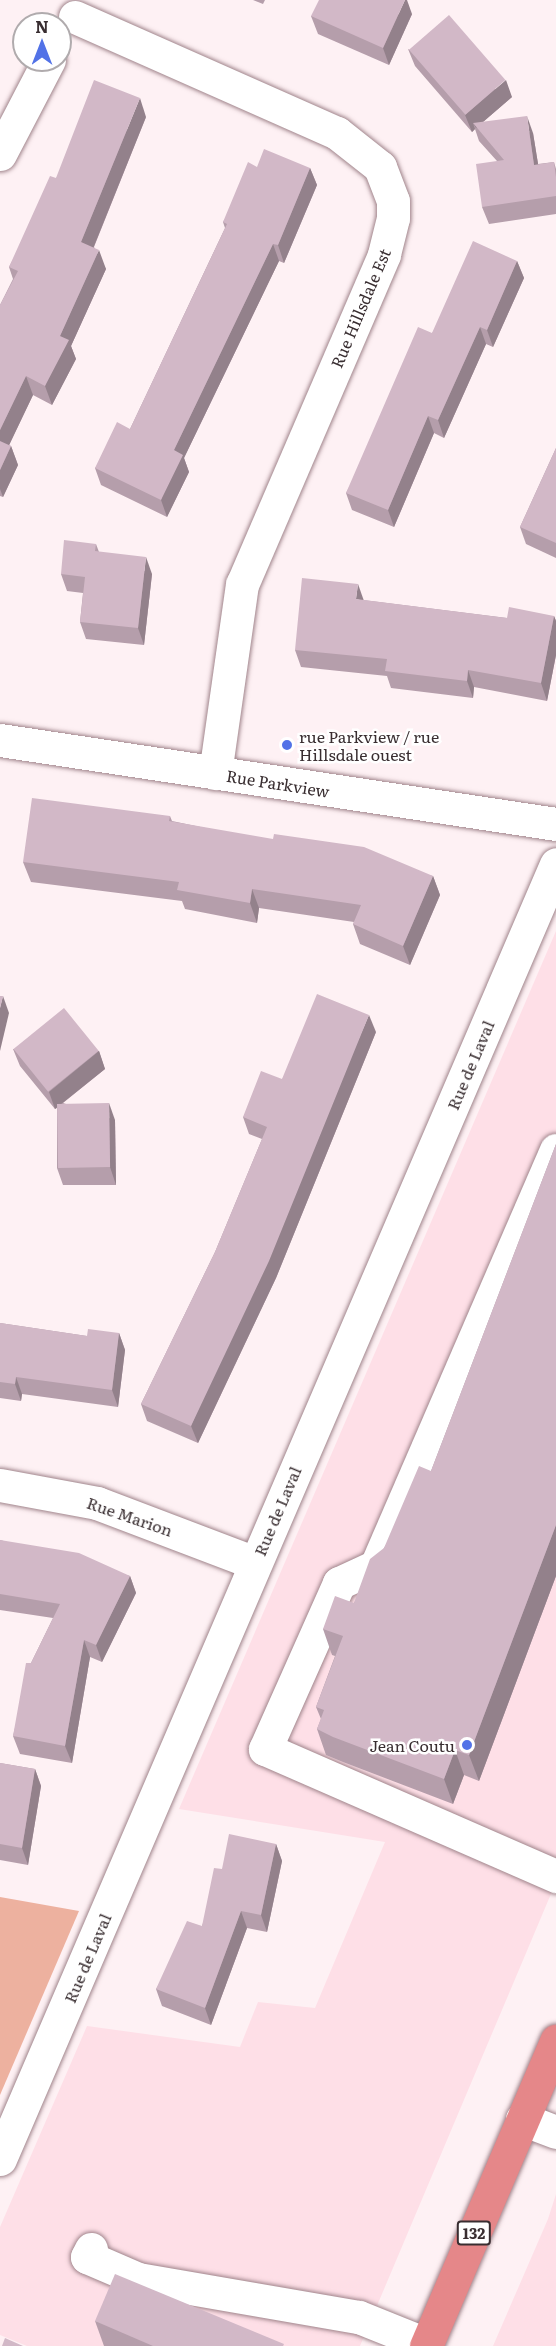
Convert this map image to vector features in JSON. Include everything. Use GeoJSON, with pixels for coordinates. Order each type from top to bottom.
{"type":"FeatureCollection","features":[{"type":"Feature","properties":{"kind":"highway","name":"132"},"geometry":{"type":"LineString","coordinates":[[426,2345],[556,2042]]}},
{"type":"Feature","properties":{"kind":"street","name":"Rue Hillsdale Est"},"geometry":{"type":"LineString","coordinates":[[73,19],[337,134],[368,154],[380,167],[393,201],[392,228],[384,255],[242,584],[215,773]]}},
{"type":"Feature","properties":{"kind":"street"},"geometry":{"type":"LineString","coordinates":[[0,154],[8,119],[41,72]]}},
{"type":"Feature","properties":{"kind":"street","name":"Rue Parkview"},"geometry":{"type":"LineString","coordinates":[[0,740],[556,824]]}},
{"type":"Feature","properties":{"kind":"street","name":"Rue de Laval"},"geometry":{"type":"LineString","coordinates":[[0,2159],[556,864]]}},
{"type":"Feature","properties":{"kind":"street"},"geometry":{"type":"LineString","coordinates":[[556,1150],[376,1566],[339,1583],[265,1749],[556,1876]]}},
{"type":"Feature","properties":{"kind":"street","name":"Rue Marion"},"geometry":{"type":"LineString","coordinates":[[0,1485],[97,1503],[255,1563]]}},
{"type":"Feature","properties":{"kind":"street"},"geometry":{"type":"LineString","coordinates":[[522,2119],[556,2132]]}},
{"type":"Feature","properties":{"kind":"street"},"geometry":{"type":"LineString","coordinates":[[91,2249],[87,2257],[138,2279],[359,2317],[426,2345]]}},
{"type":"Feature","properties":{"kind":"shaded area"},"geometry":{"type":"Polygon","coordinates":[[[556,931],[556,1882],[360,2346],[27,2346],[0,2335],[0,2227],[87,2026],[240,2047],[258,2002],[315,2008],[385,1842],[179,1809],[556,931]]]}},
{"type":"Feature","properties":{"kind":"shaded area"},"geometry":{"type":"Polygon","coordinates":[[[0,1897],[79,1911],[0,2095],[0,1897]]]}},
{"type":"Feature","properties":{"kind":"shaded area"},"geometry":{"type":"Polygon","coordinates":[[[556,2194],[556,2346],[493,2346],[548,2219],[556,2194]]]}},
{"type":"Feature","properties":{"kind":"building"},"geometry":{"type":"Polygon","coordinates":[[[319,0],[405,0],[383,48],[311,16],[319,0]]]}},
{"type":"Feature","properties":{"kind":"building"},"geometry":{"type":"Polygon","coordinates":[[[449,15],[505,80],[465,115],[409,50],[449,15]]]}},
{"type":"Feature","properties":{"kind":"building"},"geometry":{"type":"Polygon","coordinates":[[[94,80],[140,98],[81,242],[99,250],[60,336],[69,340],[45,386],[26,376],[0,430],[0,305],[18,271],[9,267],[50,176],[56,178],[94,80]]]}},
{"type":"Feature","properties":{"kind":"building"},"geometry":{"type":"Polygon","coordinates":[[[527,116],[534,165],[554,162],[556,196],[482,207],[476,164],[504,160],[473,123],[527,116]]]}},
{"type":"Feature","properties":{"kind":"building"},"geometry":{"type":"Polygon","coordinates":[[[264,149],[310,168],[278,245],[273,244],[174,450],[183,455],[161,500],[95,468],[117,422],[130,429],[227,224],[223,222],[248,162],[257,167],[264,149]]]}},
{"type":"Feature","properties":{"kind":"building"},"geometry":{"type":"Polygon","coordinates":[[[473,241],[517,261],[487,330],[480,327],[438,420],[428,416],[388,510],[346,493],[418,327],[432,333],[473,241]]]}},
{"type":"Feature","properties":{"kind":"building"},"geometry":{"type":"Polygon","coordinates":[[[0,441],[11,446],[0,470],[0,441]]]}},
{"type":"Feature","properties":{"kind":"building"},"geometry":{"type":"Polygon","coordinates":[[[556,448],[556,543],[520,527],[556,448]]]}},
{"type":"Feature","properties":{"kind":"building"},"geometry":{"type":"Polygon","coordinates":[[[64,540],[96,544],[95,551],[146,557],[138,628],[80,622],[85,577],[61,574],[64,540]]]}},
{"type":"Feature","properties":{"kind":"building"},"geometry":{"type":"Polygon","coordinates":[[[302,578],[358,584],[356,599],[507,618],[509,607],[554,616],[541,683],[468,670],[467,681],[385,671],[387,659],[295,650],[302,578]]]}},
{"type":"Feature","properties":{"kind":"building"},"geometry":{"type":"Polygon","coordinates":[[[32,798],[170,816],[169,821],[273,839],[274,834],[364,847],[433,876],[403,946],[353,924],[361,905],[252,889],[250,903],[177,890],[179,882],[23,862],[32,798]]]}},
{"type":"Feature","properties":{"kind":"building"},"geometry":{"type":"Polygon","coordinates":[[[317,994],[369,1015],[269,1261],[191,1426],[141,1404],[215,1252],[267,1127],[243,1117],[261,1071],[282,1079],[317,994]]]}},
{"type":"Feature","properties":{"kind":"building"},"geometry":{"type":"Polygon","coordinates":[[[64,1008],[99,1051],[48,1092],[13,1049],[64,1008]]]}},
{"type":"Feature","properties":{"kind":"building"},"geometry":{"type":"Polygon","coordinates":[[[109,1103],[110,1167],[58,1168],[57,1104],[109,1103]]]}},
{"type":"Feature","properties":{"kind":"building"},"geometry":{"type":"Polygon","coordinates":[[[556,1144],[556,1525],[469,1755],[455,1750],[444,1779],[317,1729],[324,1710],[316,1707],[343,1636],[323,1629],[335,1596],[354,1603],[370,1559],[384,1548],[419,1466],[431,1471],[556,1144]]]}},
{"type":"Feature","properties":{"kind":"building"},"geometry":{"type":"Polygon","coordinates":[[[0,1323],[87,1336],[88,1329],[119,1333],[112,1390],[16,1377],[15,1384],[0,1382],[0,1323]]]}},
{"type":"Feature","properties":{"kind":"building"},"geometry":{"type":"Polygon","coordinates":[[[0,1540],[79,1553],[130,1576],[96,1645],[84,1640],[65,1746],[13,1736],[26,1663],[31,1663],[60,1604],[0,1594],[0,1540]]]}},
{"type":"Feature","properties":{"kind":"building"},"geometry":{"type":"Polygon","coordinates":[[[0,1763],[35,1769],[22,1848],[0,1844],[0,1763]]]}},
{"type":"Feature","properties":{"kind":"building"},"geometry":{"type":"Polygon","coordinates":[[[229,1834],[276,1844],[261,1915],[241,1911],[205,2008],[156,1989],[187,1921],[202,1926],[214,1868],[222,1869],[229,1834]]]}},
{"type":"Feature","properties":{"kind":"building"},"geometry":{"type":"Polygon","coordinates":[[[115,2274],[284,2344],[283,2346],[153,2346],[95,2321],[115,2274]]]}},
{"type":"Feature","properties":{"kind":"building"},"geometry":{"type":"Polygon","coordinates":[[[5,2338],[23,2346],[2,2346],[5,2338]]]}},
{"type":"Feature","properties":{"kind":"place","name":"rue Parkview / rue Hillsdale ouest"},"geometry":{"type":"Point","coordinates":[287,745]}},
{"type":"Feature","properties":{"kind":"place","name":"Jean Coutu"},"geometry":{"type":"Point","coordinates":[467,1745]}}]}
